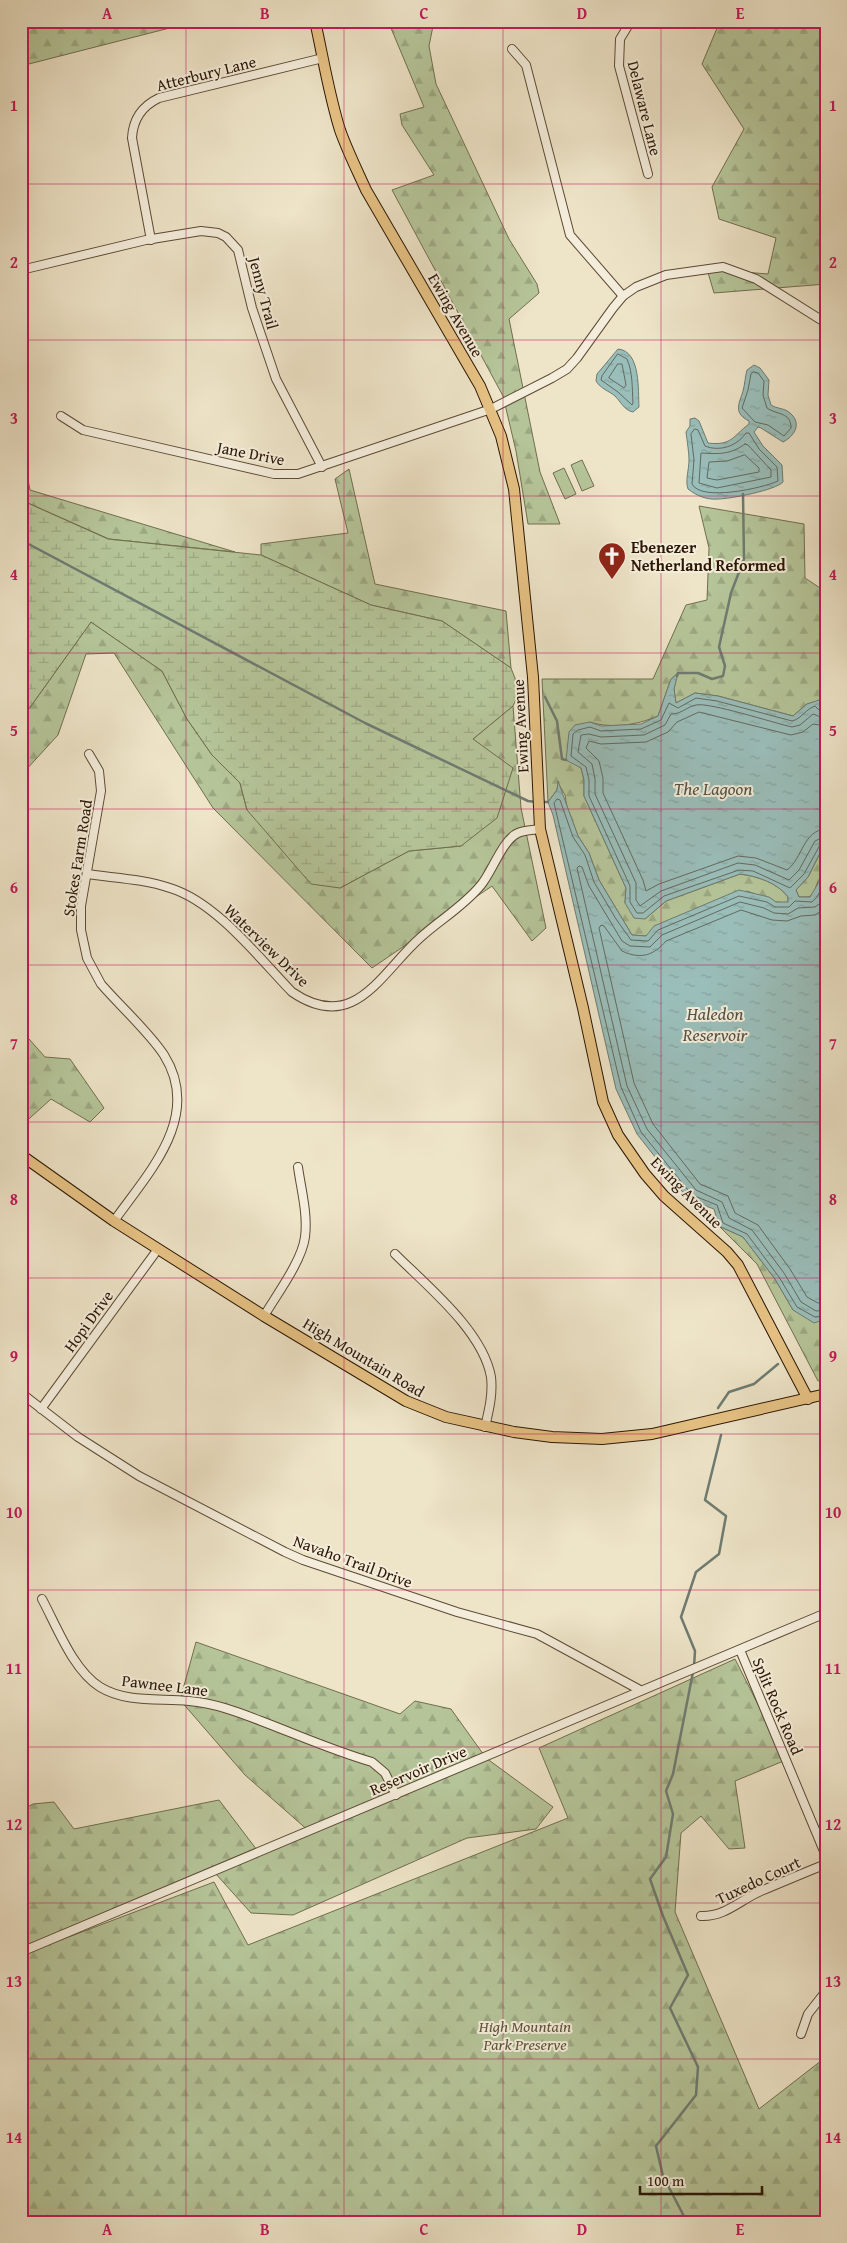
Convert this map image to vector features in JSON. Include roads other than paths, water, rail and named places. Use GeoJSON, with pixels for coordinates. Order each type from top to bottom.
{"type":"FeatureCollection","features":[{"type":"Feature","properties":{"kind":"main road","name":"Ewing Avenue"},"geometry":{"type":"LineString","coordinates":[[315,21],[340,130],[355,166],[366,190],[480,386],[491,409],[504,445],[514,489],[533,677],[540,829],[583,1008],[598,1085],[610,1119],[644,1174],[664,1196],[728,1252],[738,1265],[808,1400]]}},
{"type":"Feature","properties":{"kind":"main road","name":"High Mountain Road"},"geometry":{"type":"LineString","coordinates":[[21,1155],[114,1221],[264,1316],[406,1401],[446,1417],[485,1427],[561,1438],[628,1437],[652,1434],[808,1400],[826,1394]]}},
{"type":"Feature","properties":{"kind":"street","name":"Delaware Lane"},"geometry":{"type":"LineString","coordinates":[[631,21],[620,39],[618,66],[648,174]]}},
{"type":"Feature","properties":{"kind":"street"},"geometry":{"type":"LineString","coordinates":[[512,48],[526,65],[570,235],[623,296],[636,287],[666,276],[724,267],[756,279],[826,323]]}},
{"type":"Feature","properties":{"kind":"street","name":"Atterbury Lane"},"geometry":{"type":"LineString","coordinates":[[151,240],[132,138],[135,121],[144,107],[159,98],[323,58]]}},
{"type":"Feature","properties":{"kind":"street","name":"Jenny Trail"},"geometry":{"type":"LineString","coordinates":[[21,270],[151,240],[210,231],[226,237],[233,243],[242,258],[252,308],[276,379],[322,467]]}},
{"type":"Feature","properties":{"kind":"street","name":"Jane Drive"},"geometry":{"type":"LineString","coordinates":[[61,416],[83,430],[274,474],[298,474],[491,409],[567,369],[623,296]]}},
{"type":"Feature","properties":{"kind":"street","name":"Stokes Farm Road"},"geometry":{"type":"LineString","coordinates":[[89,754],[99,771],[101,791],[80,923],[83,944],[87,958],[101,984],[164,1055],[174,1080],[177,1094],[175,1124],[165,1148],[114,1221]]}},
{"type":"Feature","properties":{"kind":"street","name":"Waterview Drive"},"geometry":{"type":"LineString","coordinates":[[87,874],[157,884],[190,896],[218,916],[292,992],[311,1002],[337,1005],[353,1002],[372,990],[421,937],[469,898],[492,869],[507,841],[512,836],[518,832],[540,829]]}},
{"type":"Feature","properties":{"kind":"street"},"geometry":{"type":"LineString","coordinates":[[264,1316],[298,1258],[305,1238],[306,1226],[298,1167]]}},
{"type":"Feature","properties":{"kind":"street","name":"Hopi Drive"},"geometry":{"type":"LineString","coordinates":[[41,1409],[158,1249]]}},
{"type":"Feature","properties":{"kind":"street"},"geometry":{"type":"LineString","coordinates":[[395,1254],[464,1325],[482,1352],[488,1367],[492,1390],[485,1427]]}},
{"type":"Feature","properties":{"kind":"street","name":"Navaho Trail Drive"},"geometry":{"type":"LineString","coordinates":[[21,1394],[78,1437],[139,1476],[285,1552],[303,1560],[457,1612],[537,1634],[640,1690]]}},
{"type":"Feature","properties":{"kind":"street","name":"Pawnee Lane"},"geometry":{"type":"LineString","coordinates":[[42,1599],[76,1663],[89,1678],[109,1692],[132,1698],[191,1701],[229,1709],[372,1762],[385,1773],[396,1795]]}},
{"type":"Feature","properties":{"kind":"street","name":"Reservoir Drive"},"geometry":{"type":"LineString","coordinates":[[21,1952],[826,1613]]}},
{"type":"Feature","properties":{"kind":"street","name":"Split Rock Road"},"geometry":{"type":"LineString","coordinates":[[740,1650],[826,1856]]}},
{"type":"Feature","properties":{"kind":"street","name":"Tuxedo Court"},"geometry":{"type":"LineString","coordinates":[[701,1916],[712,1916],[725,1912],[759,1892],[826,1864]]}},
{"type":"Feature","properties":{"kind":"street"},"geometry":{"type":"LineString","coordinates":[[801,2034],[808,2014],[826,1991]]}},
{"type":"Feature","properties":{"kind":"water"},"geometry":{"type":"Polygon","coordinates":[[[618,349],[625,351],[631,357],[637,373],[639,407],[633,412],[625,408],[615,396],[596,381],[597,374],[618,349]]]}},
{"type":"Feature","properties":{"kind":"water"},"geometry":{"type":"Polygon","coordinates":[[[754,365],[760,368],[769,380],[768,395],[771,405],[788,411],[796,421],[794,433],[783,442],[761,428],[758,427],[754,432],[763,446],[782,465],[783,482],[763,491],[732,497],[714,499],[699,496],[688,489],[687,486],[689,460],[686,432],[690,426],[690,419],[695,418],[699,421],[708,443],[722,443],[732,439],[749,424],[749,421],[741,415],[738,408],[747,370],[754,365]]]}},
{"type":"Feature","properties":{"kind":"water"},"geometry":{"type":"Polygon","coordinates":[[[826,491],[826,563],[821,549],[820,532],[823,497],[826,491]]]}},
{"type":"Feature","properties":{"kind":"water","name":"Haledon Reservoir"},"geometry":{"type":"Polygon","coordinates":[[[678,673],[674,689],[676,703],[695,693],[718,696],[793,716],[807,704],[822,699],[826,713],[826,841],[808,877],[796,890],[799,897],[810,897],[826,870],[826,1319],[814,1323],[793,1310],[775,1279],[743,1237],[719,1226],[714,1209],[689,1200],[637,1134],[616,1089],[553,815],[548,802],[557,790],[558,781],[578,836],[589,853],[599,880],[632,935],[646,936],[654,926],[739,890],[769,897],[776,902],[788,902],[788,897],[784,892],[773,884],[760,878],[740,874],[666,901],[645,919],[634,918],[625,903],[626,888],[584,796],[584,780],[581,768],[566,760],[569,732],[575,725],[590,722],[601,726],[641,724],[658,716],[671,679],[678,673]]]}},
{"type":"Feature","properties":{"kind":"waterway"},"geometry":{"type":"LineString","coordinates":[[677,676],[678,673],[698,673],[712,679],[723,676],[725,666],[719,647],[731,593],[744,559],[743,494]]}},
{"type":"Feature","properties":{"kind":"waterway"},"geometry":{"type":"LineString","coordinates":[[21,540],[365,723],[528,801],[536,802]]}},
{"type":"Feature","properties":{"kind":"waterway"},"geometry":{"type":"LineString","coordinates":[[545,697],[557,721],[562,759],[566,760]]}},
{"type":"Feature","properties":{"kind":"waterway"},"geometry":{"type":"LineString","coordinates":[[542,802],[548,802]]}},
{"type":"Feature","properties":{"kind":"waterway"},"geometry":{"type":"LineString","coordinates":[[718,1408],[729,1392],[754,1384],[778,1364]]}},
{"type":"Feature","properties":{"kind":"waterway"},"geometry":{"type":"LineString","coordinates":[[694,1667],[695,1651],[681,1617],[696,1572],[719,1554],[726,1516],[705,1500],[721,1435]]}},
{"type":"Feature","properties":{"kind":"waterway"},"geometry":{"type":"LineString","coordinates":[[687,2222],[663,2176],[656,2146],[696,2095],[698,2067],[670,2008],[688,1975],[663,1916],[650,1879],[666,1857],[673,1814],[666,1791],[673,1774],[693,1672]]}},
{"type":"Feature","properties":{"kind":"place","name":"Ebenezer Netherland Reformed"},"geometry":{"type":"Point","coordinates":[612,580]}},
{"type":"Feature","properties":{"kind":"water label","name":"The Lagoon"},"geometry":{"type":"Point","coordinates":[713,788]}},
{"type":"Feature","properties":{"kind":"park label","name":"High Mountain Park Preserve"},"geometry":{"type":"Point","coordinates":[525,2035]}}]}
